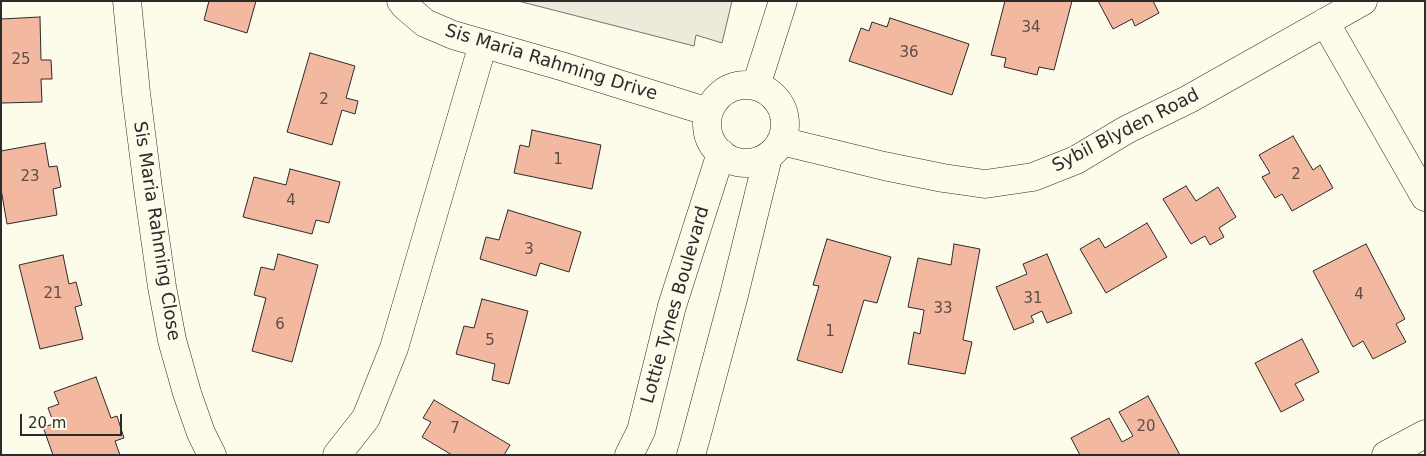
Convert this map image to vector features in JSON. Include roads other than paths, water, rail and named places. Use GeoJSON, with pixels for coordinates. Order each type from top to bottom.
{"type":"FeatureCollection","features":[{"type":"Feature","properties":{"kind":"street","name":"Sis Maria Rahming Close"},"geometry":{"type":"LineString","coordinates":[[127,1],[148,188],[172,340],[187,393],[201,433],[212,455]]}},
{"type":"Feature","properties":{"kind":"street","name":"Sis Maria Rahming Drive"},"geometry":{"type":"LineString","coordinates":[[401,1],[425,23],[453,35],[709,112]]}},
{"type":"Feature","properties":{"kind":"street"},"geometry":{"type":"LineString","coordinates":[[756,86],[783,1]]}},
{"type":"Feature","properties":{"kind":"street","name":"Sybil Blyden Road"},"geometry":{"type":"LineString","coordinates":[[774,149],[985,184],[1033,177],[1076,160],[1126,130],[1198,94],[1363,1]]}},
{"type":"Feature","properties":{"kind":"street"},"geometry":{"type":"LineString","coordinates":[[1325,22],[1425,197]]}},
{"type":"Feature","properties":{"kind":"street"},"geometry":{"type":"LineString","coordinates":[[337,455],[366,418],[394,348],[483,44]]}},
{"type":"Feature","properties":{"kind":"street"},"geometry":{"type":"LineString","coordinates":[[691,455],[774,149],[785,131],[785,119],[782,108],[776,98],[767,90],[756,86],[741,85],[727,90],[716,99],[709,112],[707,124],[709,135],[721,153],[736,161],[752,162],[774,149]]}},
{"type":"Feature","properties":{"kind":"street","name":"Lottie Tynes Boulevard"},"geometry":{"type":"LineString","coordinates":[[629,455],[641,431],[672,306],[721,153]]}},
{"type":"Feature","properties":{"kind":"street"},"geometry":{"type":"LineString","coordinates":[[1386,455],[1425,434]]}}]}
